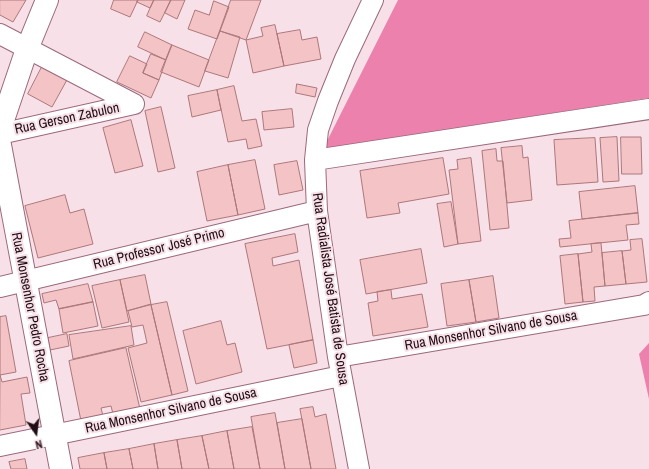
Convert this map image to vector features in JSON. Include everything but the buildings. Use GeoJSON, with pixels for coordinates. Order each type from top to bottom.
{"type":"FeatureCollection","features":[{"type":"Feature","properties":{"kind":"street"},"geometry":{"type":"LineString","coordinates":[[0,129],[27,49],[47,0]]}},
{"type":"Feature","properties":{"kind":"street","name":"Rua Radialista José Batista de Sousa"},"geometry":{"type":"LineString","coordinates":[[359,469],[340,366],[317,211],[315,160],[318,130],[328,101],[345,59],[373,0]]}},
{"type":"Feature","properties":{"kind":"street"},"geometry":{"type":"LineString","coordinates":[[0,34],[27,49]]}},
{"type":"Feature","properties":{"kind":"street","name":"Rua Gerson Zabulon"},"geometry":{"type":"LineString","coordinates":[[0,134],[134,104],[27,49]]}},
{"type":"Feature","properties":{"kind":"street"},"geometry":{"type":"LineString","coordinates":[[315,160],[649,109]]}},
{"type":"Feature","properties":{"kind":"street","name":"Rua Monsenhor Pedro Rocha"},"geometry":{"type":"LineString","coordinates":[[0,145],[61,469]]}},
{"type":"Feature","properties":{"kind":"street","name":"Rua Professor José Primo"},"geometry":{"type":"LineString","coordinates":[[0,287],[317,211]]}},
{"type":"Feature","properties":{"kind":"street","name":"Rua Monsenhor Silvano de Sousa"},"geometry":{"type":"LineString","coordinates":[[0,446],[54,435],[340,366],[646,304]]}},
{"type":"Feature","properties":{"kind":"shaded area"},"geometry":{"type":"Polygon","coordinates":[[[398,0],[649,0],[649,98],[323,149],[398,0]]]}},
{"type":"Feature","properties":{"kind":"shaded area"},"geometry":{"type":"Polygon","coordinates":[[[649,343],[649,399],[639,354],[649,343]]]}}]}
